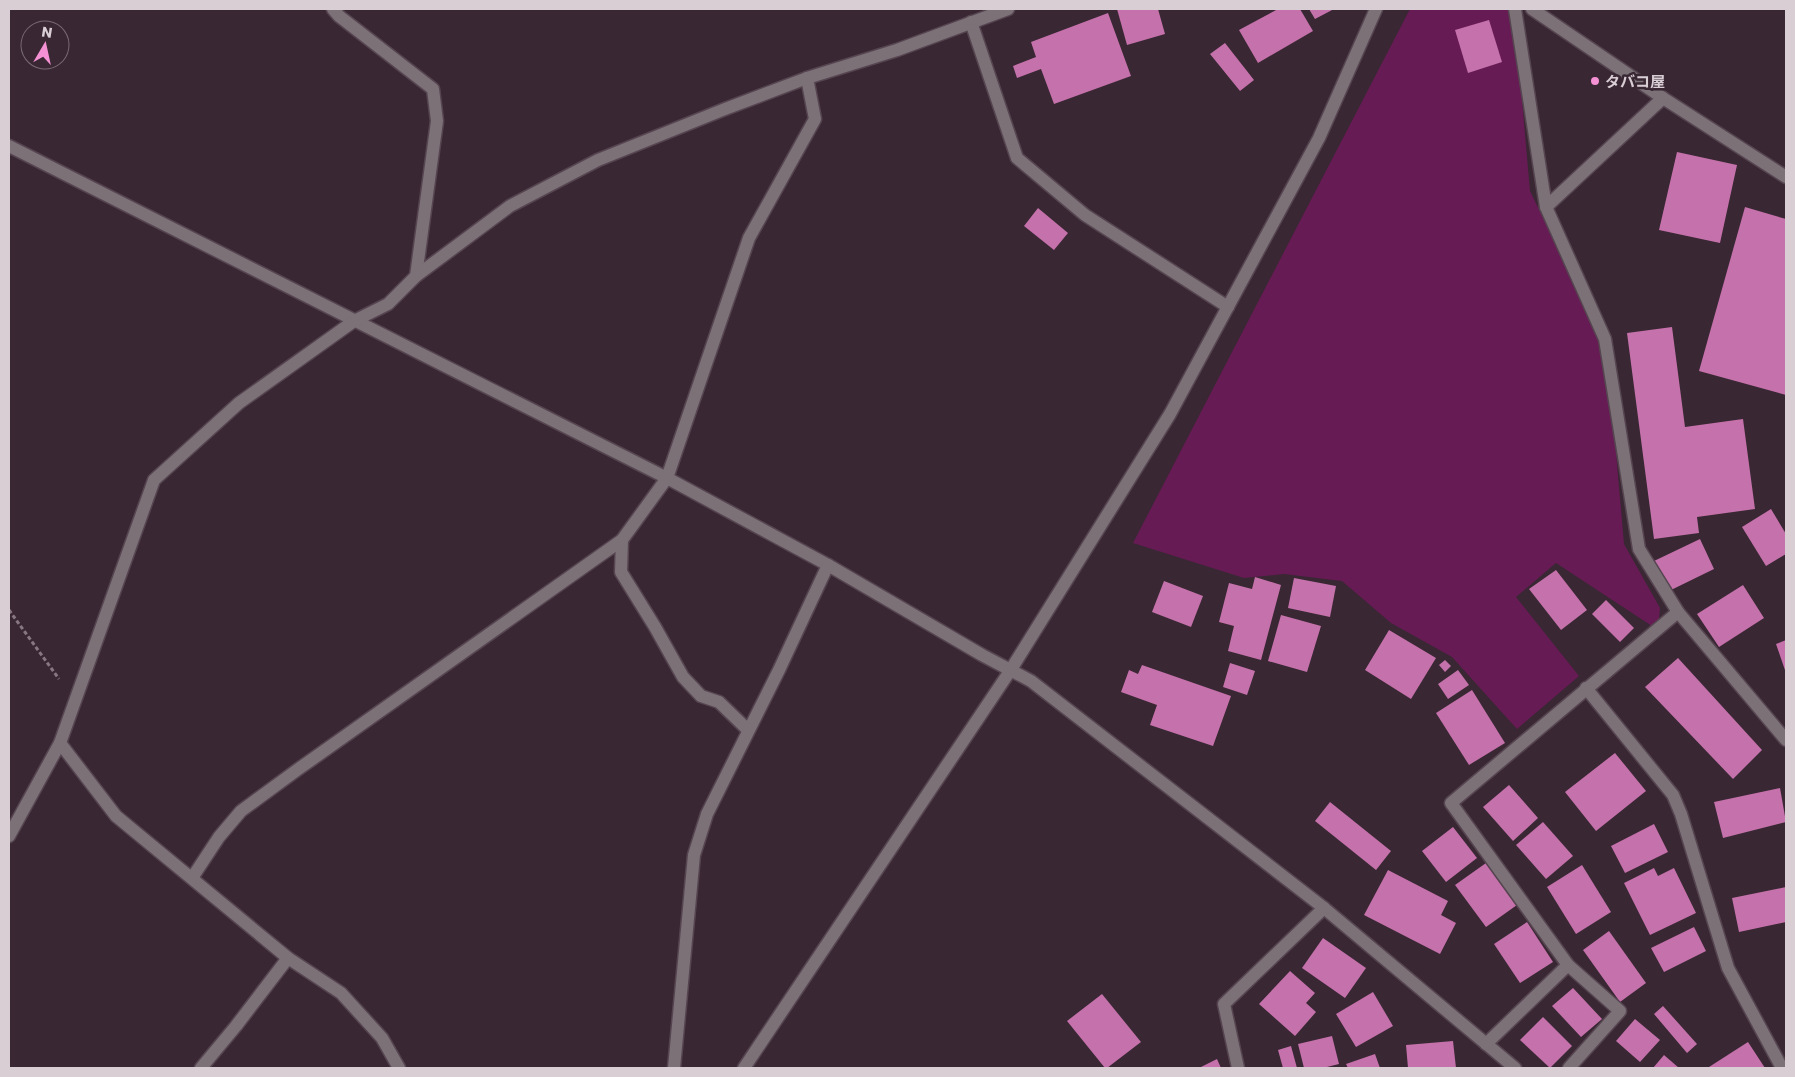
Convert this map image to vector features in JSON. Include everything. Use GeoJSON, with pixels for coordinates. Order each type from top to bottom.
{"type":"FeatureCollection","features":[{"type":"Feature","properties":{"kind":"street"},"geometry":{"type":"LineString","coordinates":[[333,9],[339,16],[433,89],[437,122],[416,276]]}},
{"type":"Feature","properties":{"kind":"street"},"geometry":{"type":"LineString","coordinates":[[9,836],[60,743],[154,480],[239,402],[354,321],[388,304],[416,276],[510,206],[589,165],[807,78],[897,50],[1008,9]]}},
{"type":"Feature","properties":{"kind":"street"},"geometry":{"type":"LineString","coordinates":[[744,1068],[1010,671],[1170,414],[1319,138],[1376,9]]}},
{"type":"Feature","properties":{"kind":"street"},"geometry":{"type":"LineString","coordinates":[[1515,9],[1546,207],[1605,339],[1640,549],[1678,612],[1786,740]]}},
{"type":"Feature","properties":{"kind":"street"},"geometry":{"type":"LineString","coordinates":[[1532,9],[1663,98],[1786,177]]}},
{"type":"Feature","properties":{"kind":"street"},"geometry":{"type":"LineString","coordinates":[[971,22],[1017,158],[1086,215],[1228,307]]}},
{"type":"Feature","properties":{"kind":"street"},"geometry":{"type":"LineString","coordinates":[[192,878],[219,837],[241,812],[305,764],[622,540],[667,478],[750,238],[815,119],[807,78]]}},
{"type":"Feature","properties":{"kind":"street"},"geometry":{"type":"LineString","coordinates":[[1546,207],[1663,98]]}},
{"type":"Feature","properties":{"kind":"street"},"geometry":{"type":"LineString","coordinates":[[9,146],[667,478],[828,565],[1010,671],[1031,681],[1324,908],[1515,1068]]}},
{"type":"Feature","properties":{"kind":"street"},"geometry":{"type":"LineString","coordinates":[[622,540],[621,572],[683,677],[701,696],[719,702],[748,730]]}},
{"type":"Feature","properties":{"kind":"street"},"geometry":{"type":"LineString","coordinates":[[674,1068],[694,855],[707,814],[779,670],[828,565]]}},
{"type":"Feature","properties":{"kind":"street"},"geometry":{"type":"LineString","coordinates":[[1569,1068],[1620,1011],[1568,965],[1450,803],[1678,612]]}},
{"type":"Feature","properties":{"kind":"street"},"geometry":{"type":"LineString","coordinates":[[1586,688],[1673,795],[1684,823],[1728,968],[1782,1068]]}},
{"type":"Feature","properties":{"kind":"street"},"geometry":{"type":"LineString","coordinates":[[60,743],[116,816],[288,958],[341,993],[382,1038],[399,1068]]}},
{"type":"Feature","properties":{"kind":"street"},"geometry":{"type":"LineString","coordinates":[[1238,1068],[1224,1004],[1324,908]]}},
{"type":"Feature","properties":{"kind":"street"},"geometry":{"type":"LineString","coordinates":[[200,1068],[236,1026],[288,958]]}},
{"type":"Feature","properties":{"kind":"street"},"geometry":{"type":"LineString","coordinates":[[1486,1044],[1568,965]]}},
{"type":"Feature","properties":{"kind":"path"},"geometry":{"type":"LineString","coordinates":[[9,610],[76,702]]}},
{"type":"Feature","properties":{"kind":"shaded area"},"geometry":{"type":"Polygon","coordinates":[[[1410,9],[1514,9],[1530,191],[1607,349],[1624,544],[1660,608],[1658,630],[1556,563],[1516,597],[1579,676],[1517,729],[1452,657],[1391,623],[1342,581],[1284,574],[1244,578],[1133,543],[1410,9]]]}},
{"type":"Feature","properties":{"kind":"building"},"geometry":{"type":"Polygon","coordinates":[[[1117,9],[1158,9],[1165,34],[1127,45],[1117,9]]]}},
{"type":"Feature","properties":{"kind":"building"},"geometry":{"type":"Polygon","coordinates":[[[1278,9],[1300,9],[1313,31],[1258,63],[1239,30],[1278,9]]]}},
{"type":"Feature","properties":{"kind":"building"},"geometry":{"type":"Polygon","coordinates":[[[1309,9],[1334,9],[1315,19],[1309,9]]]}},
{"type":"Feature","properties":{"kind":"building"},"geometry":{"type":"Polygon","coordinates":[[[1108,13],[1131,76],[1054,104],[1041,69],[1017,78],[1013,66],[1036,57],[1031,42],[1108,13]]]}},
{"type":"Feature","properties":{"kind":"building"},"geometry":{"type":"Polygon","coordinates":[[[1489,20],[1502,62],[1468,73],[1455,30],[1489,20]]]}},
{"type":"Feature","properties":{"kind":"building"},"geometry":{"type":"Polygon","coordinates":[[[1225,43],[1254,80],[1240,91],[1210,54],[1225,43]]]}},
{"type":"Feature","properties":{"kind":"building"},"geometry":{"type":"Polygon","coordinates":[[[1677,152],[1737,165],[1720,243],[1659,230],[1677,152]]]}},
{"type":"Feature","properties":{"kind":"building"},"geometry":{"type":"Polygon","coordinates":[[[1745,207],[1786,219],[1786,395],[1699,371],[1745,207]]]}},
{"type":"Feature","properties":{"kind":"building"},"geometry":{"type":"Polygon","coordinates":[[[1038,208],[1068,233],[1054,250],[1024,226],[1038,208]]]}},
{"type":"Feature","properties":{"kind":"building"},"geometry":{"type":"Polygon","coordinates":[[[1672,327],[1685,427],[1743,419],[1755,509],[1697,517],[1699,533],[1654,539],[1627,333],[1672,327]]]}},
{"type":"Feature","properties":{"kind":"building"},"geometry":{"type":"Polygon","coordinates":[[[1771,509],[1786,534],[1786,554],[1766,566],[1742,527],[1771,509]]]}},
{"type":"Feature","properties":{"kind":"building"},"geometry":{"type":"Polygon","coordinates":[[[1700,539],[1714,569],[1669,591],[1654,561],[1700,539]]]}},
{"type":"Feature","properties":{"kind":"building"},"geometry":{"type":"Polygon","coordinates":[[[1556,570],[1587,610],[1561,630],[1529,589],[1556,570]]]}},
{"type":"Feature","properties":{"kind":"building"},"geometry":{"type":"Polygon","coordinates":[[[1255,577],[1281,585],[1261,660],[1228,651],[1234,626],[1219,622],[1229,583],[1252,589],[1255,577]]]}},
{"type":"Feature","properties":{"kind":"building"},"geometry":{"type":"Polygon","coordinates":[[[1294,578],[1336,586],[1330,617],[1288,608],[1294,578]]]}},
{"type":"Feature","properties":{"kind":"building"},"geometry":{"type":"Polygon","coordinates":[[[1164,581],[1203,596],[1191,627],[1152,612],[1164,581]]]}},
{"type":"Feature","properties":{"kind":"building"},"geometry":{"type":"Polygon","coordinates":[[[1743,585],[1764,618],[1719,647],[1697,614],[1743,585]]]}},
{"type":"Feature","properties":{"kind":"building"},"geometry":{"type":"Polygon","coordinates":[[[1606,600],[1634,628],[1620,642],[1592,614],[1606,600]]]}},
{"type":"Feature","properties":{"kind":"building"},"geometry":{"type":"Polygon","coordinates":[[[1281,615],[1321,626],[1307,672],[1268,661],[1281,615]]]}},
{"type":"Feature","properties":{"kind":"building"},"geometry":{"type":"Polygon","coordinates":[[[1389,630],[1436,658],[1411,699],[1365,670],[1389,630]]]}},
{"type":"Feature","properties":{"kind":"building"},"geometry":{"type":"Polygon","coordinates":[[[1786,640],[1786,673],[1776,644],[1786,640]]]}},
{"type":"Feature","properties":{"kind":"building"},"geometry":{"type":"Polygon","coordinates":[[[1678,658],[1762,750],[1733,779],[1645,687],[1678,658]]]}},
{"type":"Feature","properties":{"kind":"building"},"geometry":{"type":"Polygon","coordinates":[[[1445,660],[1451,666],[1445,672],[1439,665],[1445,660]]]}},
{"type":"Feature","properties":{"kind":"building"},"geometry":{"type":"Polygon","coordinates":[[[1230,663],[1255,671],[1247,695],[1223,687],[1230,663]]]}},
{"type":"Feature","properties":{"kind":"building"},"geometry":{"type":"Polygon","coordinates":[[[1142,665],[1231,696],[1213,746],[1150,725],[1157,705],[1121,692],[1129,670],[1138,674],[1142,665]]]}},
{"type":"Feature","properties":{"kind":"building"},"geometry":{"type":"Polygon","coordinates":[[[1458,670],[1469,685],[1448,699],[1438,684],[1458,670]]]}},
{"type":"Feature","properties":{"kind":"building"},"geometry":{"type":"Polygon","coordinates":[[[1472,690],[1505,743],[1469,765],[1436,713],[1472,690]]]}},
{"type":"Feature","properties":{"kind":"building"},"geometry":{"type":"Polygon","coordinates":[[[1615,753],[1646,791],[1596,831],[1565,792],[1615,753]]]}},
{"type":"Feature","properties":{"kind":"building"},"geometry":{"type":"Polygon","coordinates":[[[1509,785],[1538,818],[1513,841],[1483,807],[1509,785]]]}},
{"type":"Feature","properties":{"kind":"building"},"geometry":{"type":"Polygon","coordinates":[[[1780,788],[1786,822],[1723,838],[1714,802],[1780,788]]]}},
{"type":"Feature","properties":{"kind":"building"},"geometry":{"type":"Polygon","coordinates":[[[1330,802],[1391,851],[1376,870],[1315,821],[1330,802]]]}},
{"type":"Feature","properties":{"kind":"building"},"geometry":{"type":"Polygon","coordinates":[[[1543,822],[1573,856],[1546,879],[1516,845],[1543,822]]]}},
{"type":"Feature","properties":{"kind":"building"},"geometry":{"type":"Polygon","coordinates":[[[1654,824],[1668,852],[1625,873],[1611,846],[1654,824]]]}},
{"type":"Feature","properties":{"kind":"building"},"geometry":{"type":"Polygon","coordinates":[[[1453,827],[1477,858],[1446,882],[1422,851],[1453,827]]]}},
{"type":"Feature","properties":{"kind":"building"},"geometry":{"type":"Polygon","coordinates":[[[1486,863],[1517,905],[1486,927],[1455,885],[1486,863]]]}},
{"type":"Feature","properties":{"kind":"building"},"geometry":{"type":"Polygon","coordinates":[[[1582,865],[1611,912],[1576,934],[1547,887],[1582,865]]]}},
{"type":"Feature","properties":{"kind":"building"},"geometry":{"type":"Polygon","coordinates":[[[1654,868],[1658,876],[1674,868],[1696,913],[1650,935],[1624,883],[1654,868]]]}},
{"type":"Feature","properties":{"kind":"building"},"geometry":{"type":"Polygon","coordinates":[[[1388,870],[1448,901],[1441,915],[1456,923],[1440,954],[1364,915],[1388,870]]]}},
{"type":"Feature","properties":{"kind":"building"},"geometry":{"type":"Polygon","coordinates":[[[1786,887],[1786,922],[1739,932],[1732,898],[1786,887]]]}},
{"type":"Feature","properties":{"kind":"building"},"geometry":{"type":"Polygon","coordinates":[[[1527,922],[1553,962],[1520,983],[1494,944],[1527,922]]]}},
{"type":"Feature","properties":{"kind":"building"},"geometry":{"type":"Polygon","coordinates":[[[1694,927],[1706,951],[1664,972],[1651,948],[1694,927]]]}},
{"type":"Feature","properties":{"kind":"building"},"geometry":{"type":"Polygon","coordinates":[[[1609,931],[1646,983],[1620,1002],[1583,950],[1609,931]]]}},
{"type":"Feature","properties":{"kind":"building"},"geometry":{"type":"Polygon","coordinates":[[[1323,938],[1366,968],[1345,998],[1302,968],[1323,938]]]}},
{"type":"Feature","properties":{"kind":"building"},"geometry":{"type":"Polygon","coordinates":[[[1290,971],[1315,993],[1306,1003],[1316,1012],[1295,1036],[1259,1004],[1290,971]]]}},
{"type":"Feature","properties":{"kind":"building"},"geometry":{"type":"Polygon","coordinates":[[[1573,988],[1602,1019],[1581,1037],[1552,1006],[1573,988]]]}},
{"type":"Feature","properties":{"kind":"building"},"geometry":{"type":"Polygon","coordinates":[[[1373,992],[1393,1026],[1356,1047],[1336,1014],[1373,992]]]}},
{"type":"Feature","properties":{"kind":"building"},"geometry":{"type":"Polygon","coordinates":[[[1102,994],[1141,1042],[1107,1068],[1105,1068],[1067,1021],[1102,994]]]}},
{"type":"Feature","properties":{"kind":"building"},"geometry":{"type":"Polygon","coordinates":[[[1663,1006],[1697,1044],[1687,1053],[1654,1014],[1663,1006]]]}},
{"type":"Feature","properties":{"kind":"building"},"geometry":{"type":"Polygon","coordinates":[[[1543,1017],[1572,1046],[1550,1068],[1520,1040],[1543,1017]]]}},
{"type":"Feature","properties":{"kind":"building"},"geometry":{"type":"Polygon","coordinates":[[[1635,1019],[1660,1040],[1640,1062],[1616,1041],[1635,1019]]]}},
{"type":"Feature","properties":{"kind":"building"},"geometry":{"type":"Polygon","coordinates":[[[1332,1036],[1339,1064],[1323,1068],[1304,1068],[1298,1044],[1332,1036]]]}},
{"type":"Feature","properties":{"kind":"building"},"geometry":{"type":"Polygon","coordinates":[[[1453,1041],[1456,1068],[1408,1068],[1406,1045],[1453,1041]]]}},
{"type":"Feature","properties":{"kind":"building"},"geometry":{"type":"Polygon","coordinates":[[[1748,1042],[1765,1068],[1709,1067],[1748,1042]]]}},
{"type":"Feature","properties":{"kind":"building"},"geometry":{"type":"Polygon","coordinates":[[[1291,1046],[1297,1068],[1283,1068],[1278,1050],[1291,1046]]]}},
{"type":"Feature","properties":{"kind":"building"},"geometry":{"type":"Polygon","coordinates":[[[1375,1054],[1380,1068],[1348,1068],[1346,1064],[1375,1054]]]}},
{"type":"Feature","properties":{"kind":"building"},"geometry":{"type":"Polygon","coordinates":[[[1664,1055],[1679,1068],[1653,1068],[1664,1055]]]}},
{"type":"Feature","properties":{"kind":"building"},"geometry":{"type":"Polygon","coordinates":[[[1217,1059],[1221,1068],[1199,1068],[1217,1059]]]}},
{"type":"Feature","properties":{"kind":"place","name":"タバコ屋"},"geometry":{"type":"Point","coordinates":[1595,81]}}]}
